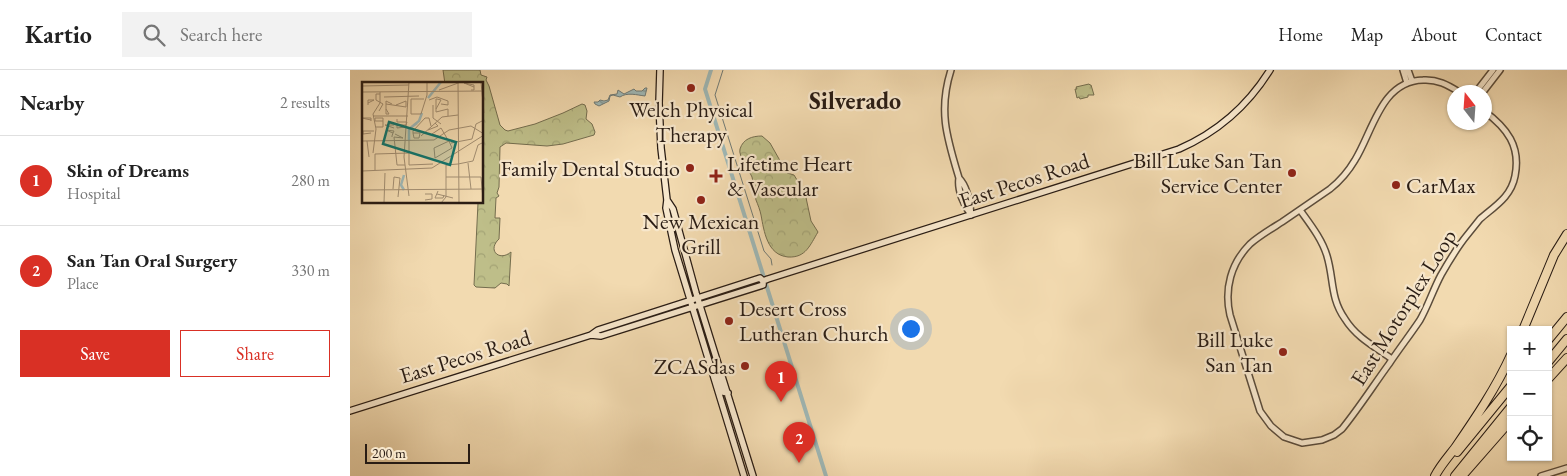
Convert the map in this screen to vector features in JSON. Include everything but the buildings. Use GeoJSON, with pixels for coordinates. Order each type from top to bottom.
{"type":"FeatureCollection","features":[{"type":"Feature","properties":{"kind":"highway"},"geometry":{"type":"LineString","coordinates":[[1525,326],[1554,255],[1567,234]]}},
{"type":"Feature","properties":{"kind":"highway"},"geometry":{"type":"LineString","coordinates":[[1552,335],[1567,317]]}},
{"type":"Feature","properties":{"kind":"highway"},"geometry":{"type":"LineString","coordinates":[[1552,357],[1567,339]]}},
{"type":"Feature","properties":{"kind":"highway"},"geometry":{"type":"LineString","coordinates":[[1552,375],[1567,358]]}},
{"type":"Feature","properties":{"kind":"highway"},"geometry":{"type":"LineString","coordinates":[[1436,476],[1438,470],[1455,448],[1493,390],[1507,364]]}},
{"type":"Feature","properties":{"kind":"highway"},"geometry":{"type":"LineString","coordinates":[[1436,476],[1507,391]]}},
{"type":"Feature","properties":{"kind":"highway"},"geometry":{"type":"LineString","coordinates":[[1455,476],[1507,413]]}},
{"type":"Feature","properties":{"kind":"highway"},"geometry":{"type":"LineString","coordinates":[[1462,476],[1507,425]]}},
{"type":"Feature","properties":{"kind":"main road"},"geometry":{"type":"LineString","coordinates":[[660,70],[659,128],[667,200],[666,208],[692,307],[744,476]]}},
{"type":"Feature","properties":{"kind":"main road","name":"East Pecos Road"},"geometry":{"type":"LineString","coordinates":[[350,411],[591,335],[598,330],[690,300],[760,278],[765,280],[1170,152],[1191,144],[1215,130],[1238,112],[1256,91],[1270,70]]}},
{"type":"Feature","properties":{"kind":"main road"},"geometry":{"type":"LineString","coordinates":[[667,200],[672,209],[697,298],[753,476]]}},
{"type":"Feature","properties":{"kind":"main road","name":"East Pecos Road"},"geometry":{"type":"LineString","coordinates":[[591,335],[601,336],[700,305],[763,285],[765,280]]}},
{"type":"Feature","properties":{"kind":"main road"},"geometry":{"type":"LineString","coordinates":[[710,366],[718,375],[724,392],[728,393]]}},
{"type":"Feature","properties":{"kind":"street"},"geometry":{"type":"LineString","coordinates":[[951,70],[944,102],[944,124],[947,140],[959,178],[962,181],[971,215]]}},
{"type":"Feature","properties":{"kind":"street"},"geometry":{"type":"LineString","coordinates":[[1403,70],[1409,82]]}},
{"type":"Feature","properties":{"kind":"street"},"geometry":{"type":"LineString","coordinates":[[1408,70],[1409,82]]}},
{"type":"Feature","properties":{"kind":"street"},"geometry":{"type":"LineString","coordinates":[[1481,85],[1493,70]]}},
{"type":"Feature","properties":{"kind":"street"},"geometry":{"type":"LineString","coordinates":[[1488,85],[1500,70]]}},
{"type":"Feature","properties":{"kind":"street"},"geometry":{"type":"LineString","coordinates":[[1409,82],[1427,80],[1439,82],[1447,86]]}},
{"type":"Feature","properties":{"kind":"street","name":"East Motorplex Loop"},"geometry":{"type":"LineString","coordinates":[[1409,82],[1394,91],[1385,101],[1355,160],[1341,180],[1251,244],[1237,262],[1229,281],[1228,299],[1230,315],[1257,401],[1265,420],[1278,434],[1297,442],[1314,442],[1329,438],[1342,429],[1421,319],[1441,276],[1465,238],[1479,220],[1504,198],[1513,182],[1516,159],[1512,139],[1502,126],[1492,118]]}},
{"type":"Feature","properties":{"kind":"street"},"geometry":{"type":"LineString","coordinates":[[1300,210],[1325,249],[1329,262],[1333,293],[1345,320],[1363,338],[1392,359]]}},
{"type":"Feature","properties":{"kind":"street"},"geometry":{"type":"LineString","coordinates":[[1541,476],[1567,468]]}},
{"type":"Feature","properties":{"kind":"green space"},"geometry":{"type":"Polygon","coordinates":[[[443,70],[480,70],[481,75],[487,77],[486,80],[500,125],[508,131],[535,124],[582,104],[585,105],[587,111],[586,119],[592,124],[595,132],[594,135],[563,144],[547,146],[506,143],[500,147],[499,187],[497,193],[499,196],[496,198],[495,218],[500,218],[499,239],[494,247],[494,251],[502,256],[511,252],[509,286],[501,283],[495,288],[476,287],[474,285],[478,204],[484,204],[484,82],[445,82],[443,70]]]}},
{"type":"Feature","properties":{"kind":"green space"},"geometry":{"type":"Polygon","coordinates":[[[1089,84],[1094,95],[1088,95],[1088,97],[1080,99],[1079,97],[1077,98],[1076,87],[1089,84]]]}},
{"type":"Feature","properties":{"kind":"green space"},"geometry":{"type":"Polygon","coordinates":[[[762,136],[770,143],[787,173],[794,175],[805,193],[811,221],[818,232],[807,250],[794,257],[781,255],[771,247],[765,235],[752,177],[740,152],[741,146],[746,140],[751,137],[762,136]]]}},
{"type":"Feature","properties":{"kind":"water"},"geometry":{"type":"Polygon","coordinates":[[[647,88],[645,96],[629,94],[620,97],[613,95],[610,96],[609,101],[599,106],[594,102],[608,100],[610,95],[617,94],[618,90],[624,94],[634,89],[642,91],[647,88]]]}},
{"type":"Feature","properties":{"kind":"waterway"},"geometry":{"type":"LineString","coordinates":[[711,70],[705,89],[826,476]]}},
{"type":"Feature","properties":{"kind":"waterway"},"geometry":{"type":"LineString","coordinates":[[723,70],[715,95],[764,251],[771,259],[772,265]]}},
{"type":"Feature","properties":{"kind":"place","name":"Welch Physical Therapy"},"geometry":{"type":"Point","coordinates":[691,88]}},
{"type":"Feature","properties":{"kind":"place","name":"Family Dental Studio"},"geometry":{"type":"Point","coordinates":[690,168]}},
{"type":"Feature","properties":{"kind":"place","name":"Bill Luke San Tan Service Center"},"geometry":{"type":"Point","coordinates":[1292,173]}},
{"type":"Feature","properties":{"kind":"place","name":"Lifetime Heart & Vascular"},"geometry":{"type":"Point","coordinates":[716,176]}},
{"type":"Feature","properties":{"kind":"place","name":"CarMax"},"geometry":{"type":"Point","coordinates":[1396,185]}},
{"type":"Feature","properties":{"kind":"place","name":"New Mexican Grill"},"geometry":{"type":"Point","coordinates":[701,200]}},
{"type":"Feature","properties":{"kind":"place","name":"Desert Cross Lutheran Church"},"geometry":{"type":"Point","coordinates":[729,321]}},
{"type":"Feature","properties":{"kind":"place","name":"Bill Luke San Tan"},"geometry":{"type":"Point","coordinates":[1283,352]}},
{"type":"Feature","properties":{"kind":"place","name":"ZCASdas"},"geometry":{"type":"Point","coordinates":[745,366]}},
{"type":"Feature","properties":{"kind":"place","name":"Skin of Dreams"},"geometry":{"type":"Point","coordinates":[781,402]}},
{"type":"Feature","properties":{"kind":"place","name":"San Tan Oral Surgery"},"geometry":{"type":"Point","coordinates":[799,463]}},
{"type":"Feature","properties":{"kind":"district","name":"Silverado"},"geometry":{"type":"Point","coordinates":[855,101]}}]}
